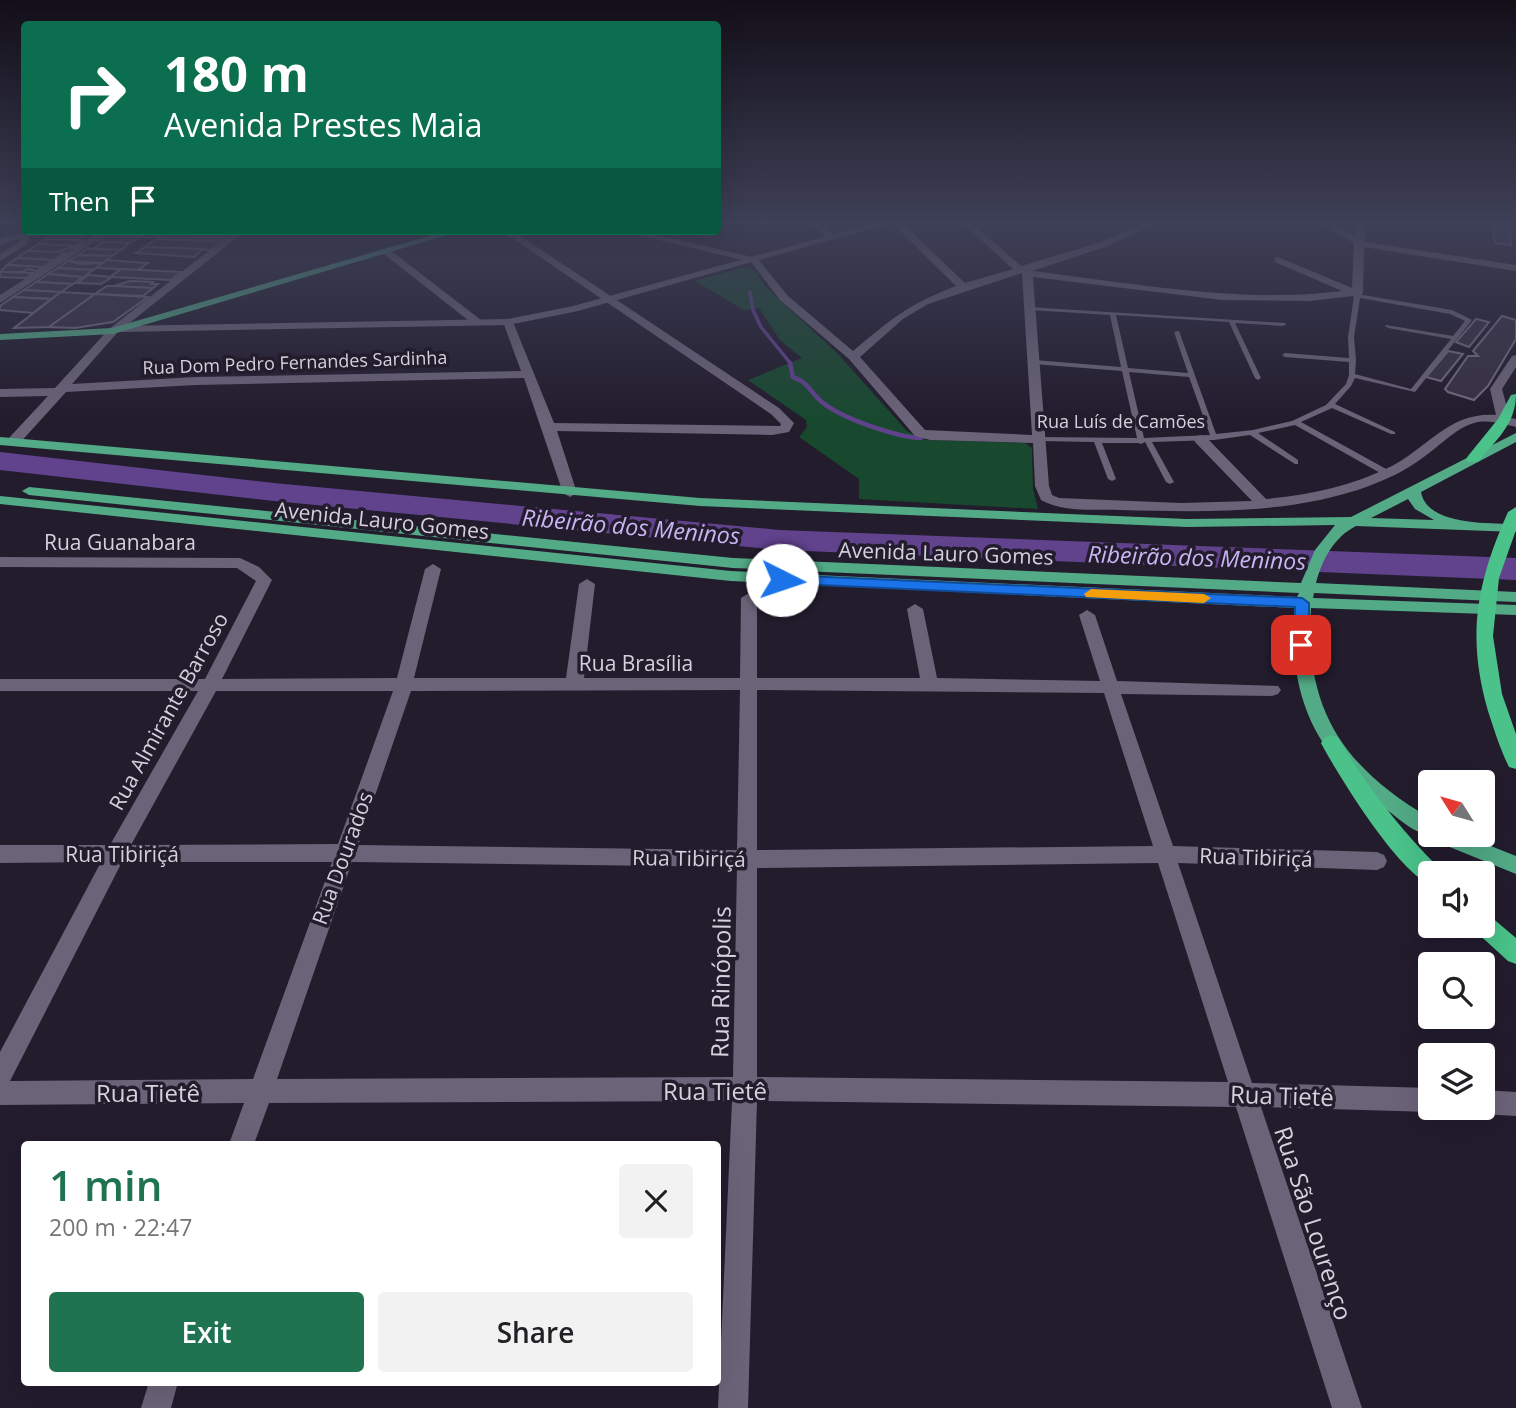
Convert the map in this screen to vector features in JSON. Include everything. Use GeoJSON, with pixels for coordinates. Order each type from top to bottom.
{"type":"FeatureCollection","features":[{"type":"Feature","properties":{"kind":"highway"},"geometry":{"type":"LineString","coordinates":[[1473,459],[1510,421],[1516,398]]}},
{"type":"Feature","properties":{"kind":"highway"},"geometry":{"type":"LineString","coordinates":[[1516,512],[1489,580],[1482,630],[1495,702],[1516,761]]}},
{"type":"Feature","properties":{"kind":"highway"},"geometry":{"type":"LineString","coordinates":[[1331,743],[1354,785],[1380,820],[1418,861]]}},
{"type":"Feature","properties":{"kind":"highway"},"geometry":{"type":"LineString","coordinates":[[1495,934],[1516,953]]}},
{"type":"Feature","properties":{"kind":"main road"},"geometry":{"type":"LineString","coordinates":[[0,337],[116,330],[263,288]]}},
{"type":"Feature","properties":{"kind":"main road"},"geometry":{"type":"LineString","coordinates":[[1418,820],[1395,805],[1331,743],[1314,708],[1302,661],[1306,589],[1326,544],[1339,529],[1516,437]]}},
{"type":"Feature","properties":{"kind":"main road","name":"Avenida Lauro Gomes"},"geometry":{"type":"LineString","coordinates":[[7,441],[570,493],[700,502],[1059,519],[1188,523],[1352,521],[1516,528]]}},
{"type":"Feature","properties":{"kind":"main road","name":"Avenida Lauro Gomes"},"geometry":{"type":"LineString","coordinates":[[0,488],[733,563],[1516,597]]}},
{"type":"Feature","properties":{"kind":"main road"},"geometry":{"type":"LineString","coordinates":[[1414,489],[1413,495],[1423,508],[1460,525]]}},
{"type":"Feature","properties":{"kind":"main road","name":"Avenida Lauro Gomes"},"geometry":{"type":"LineString","coordinates":[[0,500],[731,576],[1306,589],[1516,610]]}},
{"type":"Feature","properties":{"kind":"main road"},"geometry":{"type":"LineString","coordinates":[[1266,520],[1304,529],[1326,544]]}},
{"type":"Feature","properties":{"kind":"main road"},"geometry":{"type":"LineString","coordinates":[[1472,847],[1516,865]]}},
{"type":"Feature","properties":{"kind":"street"},"geometry":{"type":"LineString","coordinates":[[0,300],[19,288]]}},
{"type":"Feature","properties":{"kind":"street"},"geometry":{"type":"LineString","coordinates":[[7,441],[62,390],[116,330],[169,288]]}},
{"type":"Feature","properties":{"kind":"street"},"geometry":{"type":"LineString","coordinates":[[432,288],[477,323]]}},
{"type":"Feature","properties":{"kind":"street"},"geometry":{"type":"LineString","coordinates":[[549,427],[754,431],[780,430],[788,425],[786,418],[592,288]]}},
{"type":"Feature","properties":{"kind":"street"},"geometry":{"type":"LineString","coordinates":[[116,330],[508,322],[574,309],[651,288]]}},
{"type":"Feature","properties":{"kind":"street"},"geometry":{"type":"LineString","coordinates":[[776,288],[784,298],[853,357],[898,317],[924,302],[961,288]]}},
{"type":"Feature","properties":{"kind":"street"},"geometry":{"type":"LineString","coordinates":[[1027,288],[1042,486],[1044,494],[1050,499],[1077,505],[1167,507],[1263,504],[1334,492],[1411,461],[1462,423],[1479,416],[1510,421]]}},
{"type":"Feature","properties":{"kind":"street"},"geometry":{"type":"LineString","coordinates":[[1152,288],[1222,297],[1298,298],[1357,294]]}},
{"type":"Feature","properties":{"kind":"street"},"geometry":{"type":"LineString","coordinates":[[1342,288],[1357,294]]}},
{"type":"Feature","properties":{"kind":"street"},"geometry":{"type":"LineString","coordinates":[[1357,288],[1357,294]]}},
{"type":"Feature","properties":{"kind":"street"},"geometry":{"type":"LineString","coordinates":[[508,322],[549,427],[570,493]]}},
{"type":"Feature","properties":{"kind":"street","name":"Rua Luís de Camões"},"geometry":{"type":"LineString","coordinates":[[853,357],[913,428],[925,436],[1039,439]]}},
{"type":"Feature","properties":{"kind":"street"},"geometry":{"type":"LineString","coordinates":[[1510,421],[1496,389],[1516,358]]}},
{"type":"Feature","properties":{"kind":"street","name":"Rua Dom Pedro Fernandes Sardinha"},"geometry":{"type":"LineString","coordinates":[[0,393],[196,381],[528,374]]}},
{"type":"Feature","properties":{"kind":"street"},"geometry":{"type":"LineString","coordinates":[[1207,438],[1263,504]]}},
{"type":"Feature","properties":{"kind":"street","name":"Rua Guanabara"},"geometry":{"type":"LineString","coordinates":[[0,562],[240,563]]}},
{"type":"Feature","properties":{"kind":"street","name":"Rua Almirante Barroso"},"geometry":{"type":"LineString","coordinates":[[0,1076],[115,855],[210,686],[264,580],[254,570],[240,563]]}},
{"type":"Feature","properties":{"kind":"street","name":"Rua Dourados"},"geometry":{"type":"LineString","coordinates":[[243,1141],[404,685],[433,569]]}},
{"type":"Feature","properties":{"kind":"street"},"geometry":{"type":"LineString","coordinates":[[573,686],[587,584]]}},
{"type":"Feature","properties":{"kind":"street","name":"Rua Rinópolis"},"geometry":{"type":"LineString","coordinates":[[733,1408],[745,1090],[749,598]]}},
{"type":"Feature","properties":{"kind":"street"},"geometry":{"type":"LineString","coordinates":[[915,609],[930,684]]}},
{"type":"Feature","properties":{"kind":"street","name":"Rua São Lourenço"},"geometry":{"type":"LineString","coordinates":[[1087,615],[1347,1408]]}},
{"type":"Feature","properties":{"kind":"street","name":"Rua Brasília"},"geometry":{"type":"LineString","coordinates":[[0,685],[930,684],[1272,690]]}},
{"type":"Feature","properties":{"kind":"street","name":"Rua Tibiriçá"},"geometry":{"type":"LineString","coordinates":[[0,854],[344,853],[748,859],[1165,854],[1377,861]]}},
{"type":"Feature","properties":{"kind":"street","name":"Rua Tietê"},"geometry":{"type":"LineString","coordinates":[[0,1093],[745,1090],[1244,1094],[1418,1100]]}},
{"type":"Feature","properties":{"kind":"street"},"geometry":{"type":"LineString","coordinates":[[1495,1103],[1516,1104]]}},
{"type":"Feature","properties":{"kind":"street"},"geometry":{"type":"LineString","coordinates":[[156,1408],[163,1386]]}},
{"type":"Feature","properties":{"kind":"lane"},"geometry":{"type":"LineString","coordinates":[[1357,294],[1466,317],[1468,323],[1454,338],[1413,391],[1352,375],[1351,342],[1357,294]]}},
{"type":"Feature","properties":{"kind":"lane"},"geometry":{"type":"LineString","coordinates":[[1030,308],[1233,323],[1283,324]]}},
{"type":"Feature","properties":{"kind":"lane"},"geometry":{"type":"LineString","coordinates":[[1112,315],[1144,442],[1170,482]]}},
{"type":"Feature","properties":{"kind":"lane"},"geometry":{"type":"LineString","coordinates":[[1233,323],[1258,378]]}},
{"type":"Feature","properties":{"kind":"lane"},"geometry":{"type":"LineString","coordinates":[[1388,326],[1454,338]]}},
{"type":"Feature","properties":{"kind":"lane"},"geometry":{"type":"LineString","coordinates":[[1177,332],[1192,375],[1207,438]]}},
{"type":"Feature","properties":{"kind":"lane"},"geometry":{"type":"LineString","coordinates":[[1285,355],[1353,360]]}},
{"type":"Feature","properties":{"kind":"lane"},"geometry":{"type":"LineString","coordinates":[[1034,362],[1192,375]]}},
{"type":"Feature","properties":{"kind":"lane","name":"Rua Luís de Camões"},"geometry":{"type":"LineString","coordinates":[[1039,439],[1144,442],[1251,432],[1296,422],[1331,405],[1349,386],[1352,375]]}},
{"type":"Feature","properties":{"kind":"lane"},"geometry":{"type":"LineString","coordinates":[[1331,405],[1393,433]]}},
{"type":"Feature","properties":{"kind":"lane"},"geometry":{"type":"LineString","coordinates":[[1296,422],[1385,472]]}},
{"type":"Feature","properties":{"kind":"lane"},"geometry":{"type":"LineString","coordinates":[[1251,432],[1295,462]]}},
{"type":"Feature","properties":{"kind":"lane"},"geometry":{"type":"LineString","coordinates":[[1097,440],[1112,479]]}},
{"type":"Feature","properties":{"kind":"green space"},"geometry":{"type":"Polygon","coordinates":[[[706,288],[767,288],[838,354],[907,431],[926,440],[1025,443],[1032,448],[1033,489],[1038,509],[859,499],[859,479],[799,437],[807,427],[806,420],[748,380],[802,358],[780,340],[759,308],[744,310],[706,288]]]}},
{"type":"Feature","properties":{"kind":"building"},"geometry":{"type":"Polygon","coordinates":[[[27,288],[67,288],[61,292],[24,290],[27,288]]]}},
{"type":"Feature","properties":{"kind":"building"},"geometry":{"type":"Polygon","coordinates":[[[104,288],[153,288],[143,296],[95,294],[104,288]]]}},
{"type":"Feature","properties":{"kind":"building"},"geometry":{"type":"Polygon","coordinates":[[[24,290],[61,292],[51,299],[13,297],[24,290]]]}},
{"type":"Feature","properties":{"kind":"building"},"geometry":{"type":"Polygon","coordinates":[[[61,292],[95,294],[49,327],[14,328],[61,292]]]}},
{"type":"Feature","properties":{"kind":"building"},"geometry":{"type":"Polygon","coordinates":[[[95,294],[148,297],[113,322],[75,328],[49,327],[95,294]]]}},
{"type":"Feature","properties":{"kind":"building"},"geometry":{"type":"Polygon","coordinates":[[[13,297],[51,299],[33,313],[0,310],[0,306],[13,297]]]}},
{"type":"Feature","properties":{"kind":"building"},"geometry":{"type":"Polygon","coordinates":[[[1502,316],[1516,320],[1516,339],[1488,386],[1474,400],[1448,392],[1445,389],[1468,356],[1478,356],[1473,351],[1502,316]]]}},
{"type":"Feature","properties":{"kind":"building"},"geometry":{"type":"Polygon","coordinates":[[[1476,319],[1489,322],[1469,347],[1456,342],[1476,319]]]}},
{"type":"Feature","properties":{"kind":"building"},"geometry":{"type":"Polygon","coordinates":[[[1448,351],[1463,354],[1441,381],[1426,377],[1448,351]]]}},
{"type":"Feature","properties":{"kind":"waterway"},"geometry":{"type":"LineString","coordinates":[[750,292],[753,310],[761,327],[791,364]]}},
{"type":"Feature","properties":{"kind":"waterway"},"geometry":{"type":"LineString","coordinates":[[790,363],[793,377],[831,408],[869,426],[921,438]]}},
{"type":"Feature","properties":{"kind":"waterway","name":"Ribeirão dos Meninos"},"geometry":{"type":"LineString","coordinates":[[0,461],[274,492],[780,540],[1516,569]]}},
{"type":"Feature","properties":{"kind":"slow traffic"},"geometry":{"type":"LineString","coordinates":[[1091,594],[1204,598]]}},
{"type":"Feature","properties":{"kind":"route"},"geometry":{"type":"LineString","coordinates":[[782,580],[1302,603],[1301,645]]}}]}
